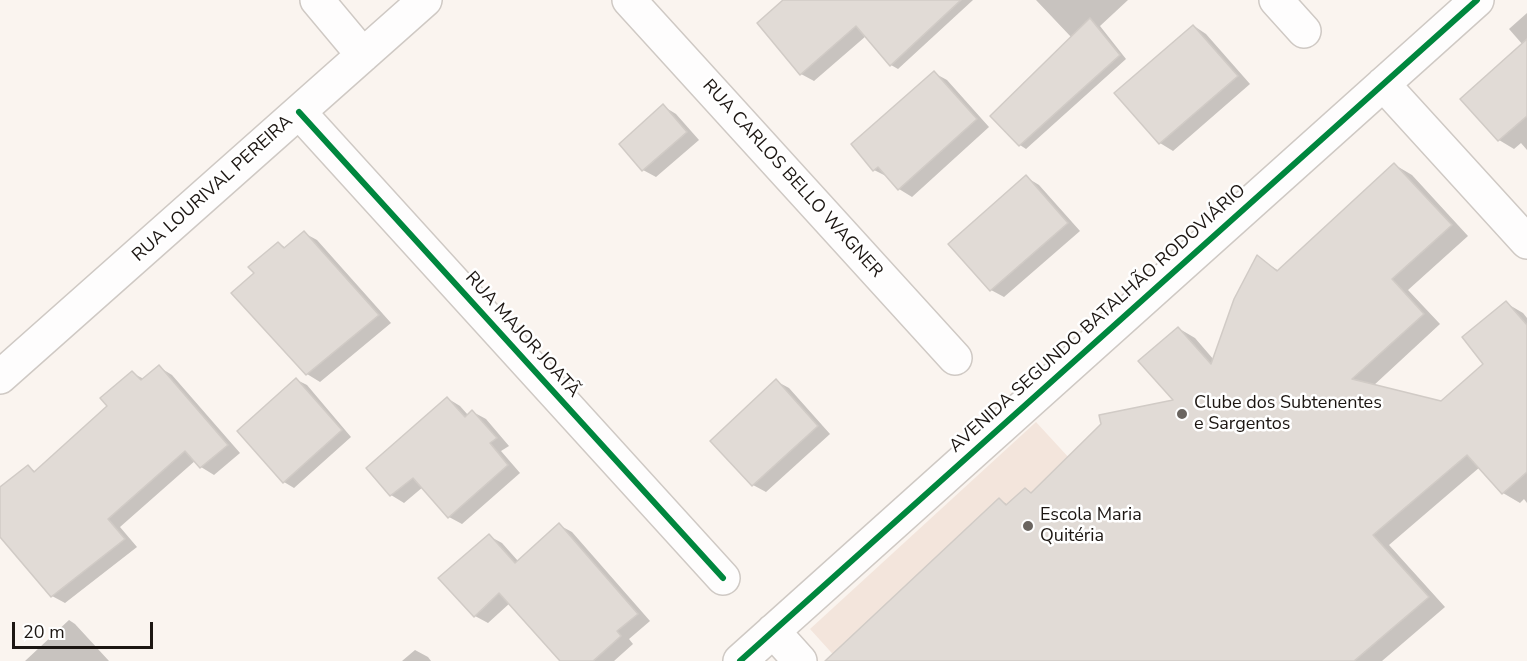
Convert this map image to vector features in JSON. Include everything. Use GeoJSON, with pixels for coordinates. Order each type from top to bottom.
{"type":"FeatureCollection","features":[{"type":"Feature","properties":{"kind":"street"},"geometry":{"type":"LineString","coordinates":[[317,0],[363,55]]}},
{"type":"Feature","properties":{"kind":"street","name":"RUA LOURIVAL PEREIRA"},"geometry":{"type":"LineString","coordinates":[[0,377],[425,0]]}},
{"type":"Feature","properties":{"kind":"street","name":"RUA CARLOS BELLO WAGNER"},"geometry":{"type":"LineString","coordinates":[[629,0],[955,358]]}},
{"type":"Feature","properties":{"kind":"street"},"geometry":{"type":"LineString","coordinates":[[1276,0],[1304,31]]}},
{"type":"Feature","properties":{"kind":"street","name":"AVENIDA SEGUNDO BATALHÃO RODOVIÁRIO"},"geometry":{"type":"LineString","coordinates":[[740,661],[1477,0]]}},
{"type":"Feature","properties":{"kind":"street"},"geometry":{"type":"LineString","coordinates":[[1383,84],[1527,242]]}},
{"type":"Feature","properties":{"kind":"street","name":"RUA MAJOR JOATÃ"},"geometry":{"type":"LineString","coordinates":[[299,112],[723,578]]}},
{"type":"Feature","properties":{"kind":"street"},"geometry":{"type":"LineString","coordinates":[[773,632],[800,661]]}},
{"type":"Feature","properties":{"kind":"shaded area","name":"Escola Maria Quitéria"},"geometry":{"type":"Polygon","coordinates":[[[1036,422],[1246,650],[1235,661],[839,661],[810,629],[1036,422]]]}},
{"type":"Feature","properties":{"kind":"building"},"geometry":{"type":"Polygon","coordinates":[[[783,0],[961,0],[890,66],[856,26],[800,75],[757,23],[783,0]]]}},
{"type":"Feature","properties":{"kind":"building"},"geometry":{"type":"Polygon","coordinates":[[[1090,18],[1120,55],[1019,146],[990,116],[1090,18]]]}},
{"type":"Feature","properties":{"kind":"building"},"geometry":{"type":"Polygon","coordinates":[[[1193,25],[1238,76],[1159,144],[1114,93],[1193,25]]]}},
{"type":"Feature","properties":{"kind":"building"},"geometry":{"type":"Polygon","coordinates":[[[1527,39],[1527,116],[1498,141],[1460,99],[1527,39]]]}},
{"type":"Feature","properties":{"kind":"building"},"geometry":{"type":"Polygon","coordinates":[[[934,71],[977,119],[898,190],[878,167],[873,171],[851,144],[934,71]]]}},
{"type":"Feature","properties":{"kind":"building"},"geometry":{"type":"Polygon","coordinates":[[[663,104],[687,132],[642,171],[619,144],[663,104]]]}},
{"type":"Feature","properties":{"kind":"building"},"geometry":{"type":"Polygon","coordinates":[[[1394,163],[1452,225],[1392,279],[1424,314],[1352,379],[1441,401],[1483,364],[1462,337],[1506,301],[1527,325],[1527,472],[1502,494],[1467,455],[1373,535],[1429,597],[1354,661],[825,661],[999,498],[1006,505],[1025,488],[1031,493],[1101,424],[1099,415],[1173,400],[1138,361],[1178,327],[1211,364],[1234,299],[1257,255],[1277,271],[1394,163]]]}},
{"type":"Feature","properties":{"kind":"building"},"geometry":{"type":"Polygon","coordinates":[[[1026,175],[1068,223],[990,291],[948,244],[1026,175]]]}},
{"type":"Feature","properties":{"kind":"building"},"geometry":{"type":"Polygon","coordinates":[[[304,231],[379,315],[306,375],[231,293],[254,273],[248,267],[278,242],[284,248],[304,231]]]}},
{"type":"Feature","properties":{"kind":"building"},"geometry":{"type":"Polygon","coordinates":[[[159,365],[228,445],[200,468],[185,451],[108,519],[125,539],[51,597],[0,537],[0,487],[28,465],[34,472],[107,406],[100,398],[132,371],[141,380],[159,365]]]}},
{"type":"Feature","properties":{"kind":"building"},"geometry":{"type":"Polygon","coordinates":[[[296,378],[342,430],[283,483],[237,431],[296,378]]]}},
{"type":"Feature","properties":{"kind":"building"},"geometry":{"type":"Polygon","coordinates":[[[776,379],[818,426],[752,486],[710,441],[776,379]]]}},
{"type":"Feature","properties":{"kind":"building"},"geometry":{"type":"Polygon","coordinates":[[[447,397],[465,417],[472,410],[497,438],[490,443],[508,465],[448,518],[413,478],[390,496],[366,468],[447,397]]]}},
{"type":"Feature","properties":{"kind":"building"},"geometry":{"type":"Polygon","coordinates":[[[559,523],[638,614],[617,631],[621,636],[593,661],[560,661],[499,593],[474,617],[438,578],[489,534],[515,563],[559,523]]]}},
{"type":"Feature","properties":{"kind":"cycle path"},"geometry":{"type":"LineString","coordinates":[[740,661],[1477,0]]}},
{"type":"Feature","properties":{"kind":"cycle path"},"geometry":{"type":"LineString","coordinates":[[299,112],[723,578]]}},
{"type":"Feature","properties":{"kind":"place","name":"Clube dos Subtenentes e Sargentos"},"geometry":{"type":"Point","coordinates":[1182,414]}},
{"type":"Feature","properties":{"kind":"place","name":"Escola Maria Quitéria"},"geometry":{"type":"Point","coordinates":[1028,526]}}]}
